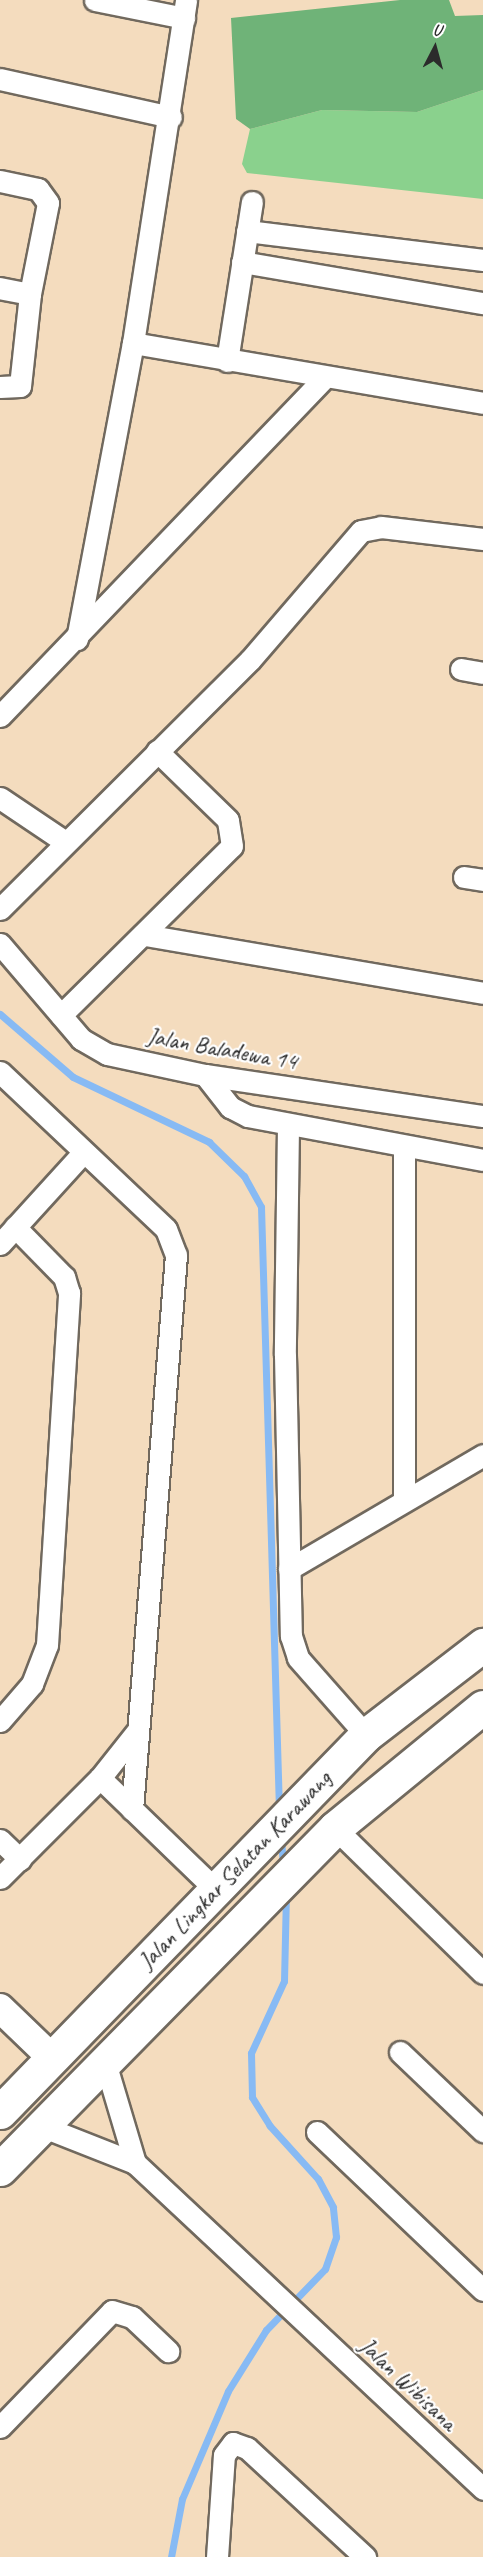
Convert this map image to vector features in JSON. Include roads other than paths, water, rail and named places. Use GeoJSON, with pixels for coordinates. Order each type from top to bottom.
{"type":"FeatureCollection","features":[{"type":"Feature","properties":{"kind":"main road","name":"Jalan Lingkar Selatan Karawang"},"geometry":{"type":"LineString","coordinates":[[0,2112],[366,1735],[483,1645]]}},
{"type":"Feature","properties":{"kind":"main road","name":"Jalan Lingkar Selatan Karawang"},"geometry":{"type":"LineString","coordinates":[[0,2169],[104,2059],[335,1828],[483,1707]]}},
{"type":"Feature","properties":{"kind":"street"},"geometry":{"type":"LineString","coordinates":[[77,639],[134,343],[171,117],[185,9],[95,0]]}},
{"type":"Feature","properties":{"kind":"street"},"geometry":{"type":"LineString","coordinates":[[0,79],[171,117]]}},
{"type":"Feature","properties":{"kind":"street"},"geometry":{"type":"LineString","coordinates":[[0,181],[46,195],[30,294],[20,386],[0,387]]}},
{"type":"Feature","properties":{"kind":"street"},"geometry":{"type":"LineString","coordinates":[[227,361],[252,202]]}},
{"type":"Feature","properties":{"kind":"street"},"geometry":{"type":"LineString","coordinates":[[247,231],[483,260]]}},
{"type":"Feature","properties":{"kind":"street"},"geometry":{"type":"LineString","coordinates":[[242,262],[483,303]]}},
{"type":"Feature","properties":{"kind":"street"},"geometry":{"type":"LineString","coordinates":[[0,288],[30,294]]}},
{"type":"Feature","properties":{"kind":"street"},"geometry":{"type":"LineString","coordinates":[[134,343],[323,379],[483,403]]}},
{"type":"Feature","properties":{"kind":"street"},"geometry":{"type":"LineString","coordinates":[[0,716],[77,639],[323,379]]}},
{"type":"Feature","properties":{"kind":"street"},"geometry":{"type":"LineString","coordinates":[[0,909],[64,841],[250,660],[361,531],[381,527],[483,539]]}},
{"type":"Feature","properties":{"kind":"street"},"geometry":{"type":"LineString","coordinates":[[461,669],[483,673]]}},
{"type":"Feature","properties":{"kind":"street"},"geometry":{"type":"LineString","coordinates":[[61,1015],[145,935],[232,846],[228,820],[157,751]]}},
{"type":"Feature","properties":{"kind":"street"},"geometry":{"type":"LineString","coordinates":[[0,798],[64,841]]}},
{"type":"Feature","properties":{"kind":"street"},"geometry":{"type":"LineString","coordinates":[[145,935],[483,993]]}},
{"type":"Feature","properties":{"kind":"street","name":"Jalan Baladewa 14"},"geometry":{"type":"LineString","coordinates":[[0,944],[92,1049],[205,1075],[483,1116]]}},
{"type":"Feature","properties":{"kind":"street"},"geometry":{"type":"LineString","coordinates":[[205,1075],[230,1107],[288,1126],[483,1160]]}},
{"type":"Feature","properties":{"kind":"street"},"geometry":{"type":"LineString","coordinates":[[1,1076],[82,1154],[166,1229],[176,1255],[132,1809]]}},
{"type":"Feature","properties":{"kind":"street"},"geometry":{"type":"LineString","coordinates":[[288,1126],[289,1569],[293,1648],[366,1735]]}},
{"type":"Feature","properties":{"kind":"street"},"geometry":{"type":"LineString","coordinates":[[404,1147],[405,1497]]}},
{"type":"Feature","properties":{"kind":"street"},"geometry":{"type":"LineString","coordinates":[[0,1244],[82,1154]]}},
{"type":"Feature","properties":{"kind":"street"},"geometry":{"type":"LineString","coordinates":[[0,1721],[32,1684],[47,1645],[69,1293],[64,1277],[15,1227]]}},
{"type":"Feature","properties":{"kind":"street"},"geometry":{"type":"LineString","coordinates":[[289,1569],[405,1497],[483,1455]]}},
{"type":"Feature","properties":{"kind":"street"},"geometry":{"type":"LineString","coordinates":[[0,1878],[100,1778],[138,1730]]}},
{"type":"Feature","properties":{"kind":"street"},"geometry":{"type":"LineString","coordinates":[[100,1778],[216,1890]]}},
{"type":"Feature","properties":{"kind":"street"},"geometry":{"type":"LineString","coordinates":[[335,1828],[483,1972]]}},
{"type":"Feature","properties":{"kind":"street"},"geometry":{"type":"LineString","coordinates":[[0,1840],[20,1859]]}},
{"type":"Feature","properties":{"kind":"street"},"geometry":{"type":"LineString","coordinates":[[0,2008],[51,2057]]}},
{"type":"Feature","properties":{"kind":"street"},"geometry":{"type":"LineString","coordinates":[[400,2052],[483,2131]]}},
{"type":"Feature","properties":{"kind":"street"},"geometry":{"type":"LineString","coordinates":[[104,2059],[135,2163]]}},
{"type":"Feature","properties":{"kind":"street"},"geometry":{"type":"LineString","coordinates":[[41,2126],[135,2163]]}},
{"type":"Feature","properties":{"kind":"street"},"geometry":{"type":"LineString","coordinates":[[317,2132],[483,2290]]}},
{"type":"Feature","properties":{"kind":"street","name":"Jalan Wibisana"},"geometry":{"type":"LineString","coordinates":[[135,2163],[483,2489]]}},
{"type":"Feature","properties":{"kind":"street"},"geometry":{"type":"LineString","coordinates":[[0,2427],[112,2311],[132,2317],[168,2352]]}},
{"type":"Feature","properties":{"kind":"street"},"geometry":{"type":"LineString","coordinates":[[217,2557],[224,2455],[233,2443],[247,2448],[365,2557]]}},
{"type":"Feature","properties":{"kind":"waterway"},"geometry":{"type":"LineString","coordinates":[[0,1014],[73,1077],[209,1142],[244,1176],[261,1207],[279,1809]]}},
{"type":"Feature","properties":{"kind":"waterway"},"geometry":{"type":"LineString","coordinates":[[281,1838],[283,1866]]}},
{"type":"Feature","properties":{"kind":"waterway"},"geometry":{"type":"LineString","coordinates":[[171,2557],[182,2499],[228,2391],[266,2330],[325,2269],[336,2237],[333,2207],[318,2179],[270,2126],[252,2097],[251,2053],[284,1981],[286,1895]]}}]}
